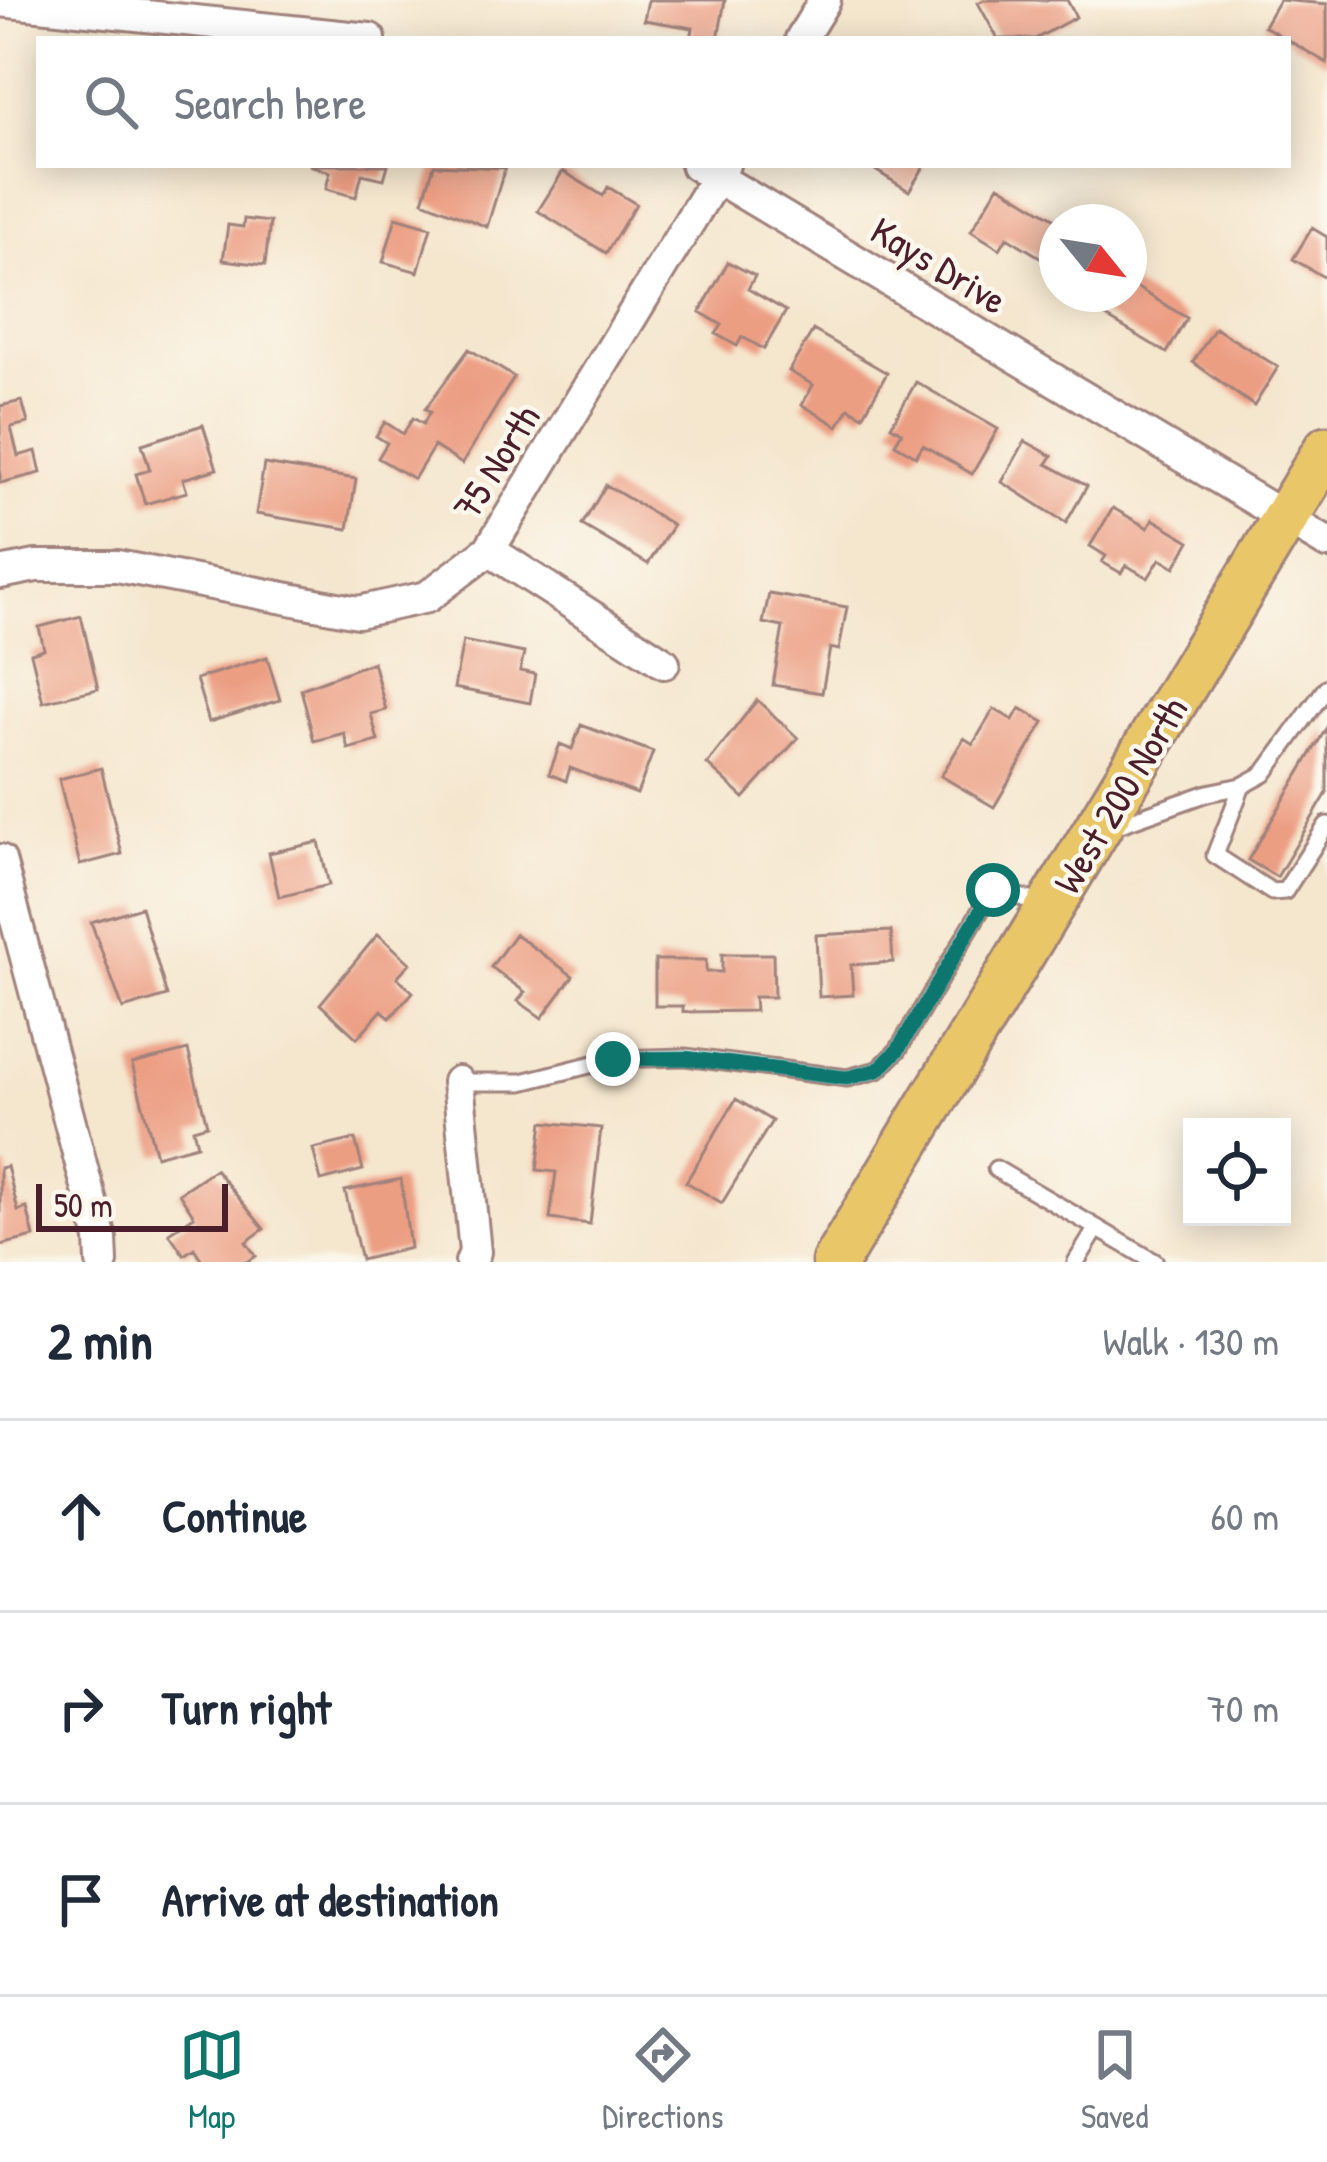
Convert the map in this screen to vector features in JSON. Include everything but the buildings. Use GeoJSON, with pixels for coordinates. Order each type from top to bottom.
{"type":"FeatureCollection","features":[{"type":"Feature","properties":{"kind":"main road","name":"West 200 North"},"geometry":{"type":"LineString","coordinates":[[835,1262],[1327,449]]}},
{"type":"Feature","properties":{"kind":"street"},"geometry":{"type":"LineString","coordinates":[[803,36],[825,0]]}},
{"type":"Feature","properties":{"kind":"street"},"geometry":{"type":"LineString","coordinates":[[0,1],[191,9],[352,36]]}},
{"type":"Feature","properties":{"kind":"street","name":"Kays Drive"},"geometry":{"type":"LineString","coordinates":[[712,169],[1327,542]]}},
{"type":"Feature","properties":{"kind":"street","name":"75 North"},"geometry":{"type":"LineString","coordinates":[[0,573],[36,566],[117,566],[358,612],[427,597],[489,550],[712,169]]}},
{"type":"Feature","properties":{"kind":"street"},"geometry":{"type":"LineString","coordinates":[[489,550],[664,663]]}},
{"type":"Feature","properties":{"kind":"street"},"geometry":{"type":"LineString","coordinates":[[0,860],[101,1239],[102,1262]]}},
{"type":"Feature","properties":{"kind":"street"},"geometry":{"type":"LineString","coordinates":[[458,1082],[475,1252],[471,1262]]}},
{"type":"Feature","properties":{"kind":"lane"},"geometry":{"type":"LineString","coordinates":[[1098,832],[1208,793],[1242,787],[1264,774],[1327,687]]}},
{"type":"Feature","properties":{"kind":"lane"},"geometry":{"type":"LineString","coordinates":[[1242,787],[1215,855],[1272,892],[1285,891],[1327,824]]}},
{"type":"Feature","properties":{"kind":"lane"},"geometry":{"type":"LineString","coordinates":[[458,1082],[522,1082],[613,1059],[685,1058],[847,1078],[878,1070],[898,1050],[993,890],[1051,908]]}},
{"type":"Feature","properties":{"kind":"lane"},"geometry":{"type":"LineString","coordinates":[[996,1169],[1155,1262]]}},
{"type":"Feature","properties":{"kind":"lane"},"geometry":{"type":"LineString","coordinates":[[1076,1262],[1097,1228]]}},
{"type":"Feature","properties":{"kind":"route"},"geometry":{"type":"LineString","coordinates":[[613,1059],[685,1058],[847,1078],[878,1070],[898,1050],[982,900],[993,890]]}}]}
